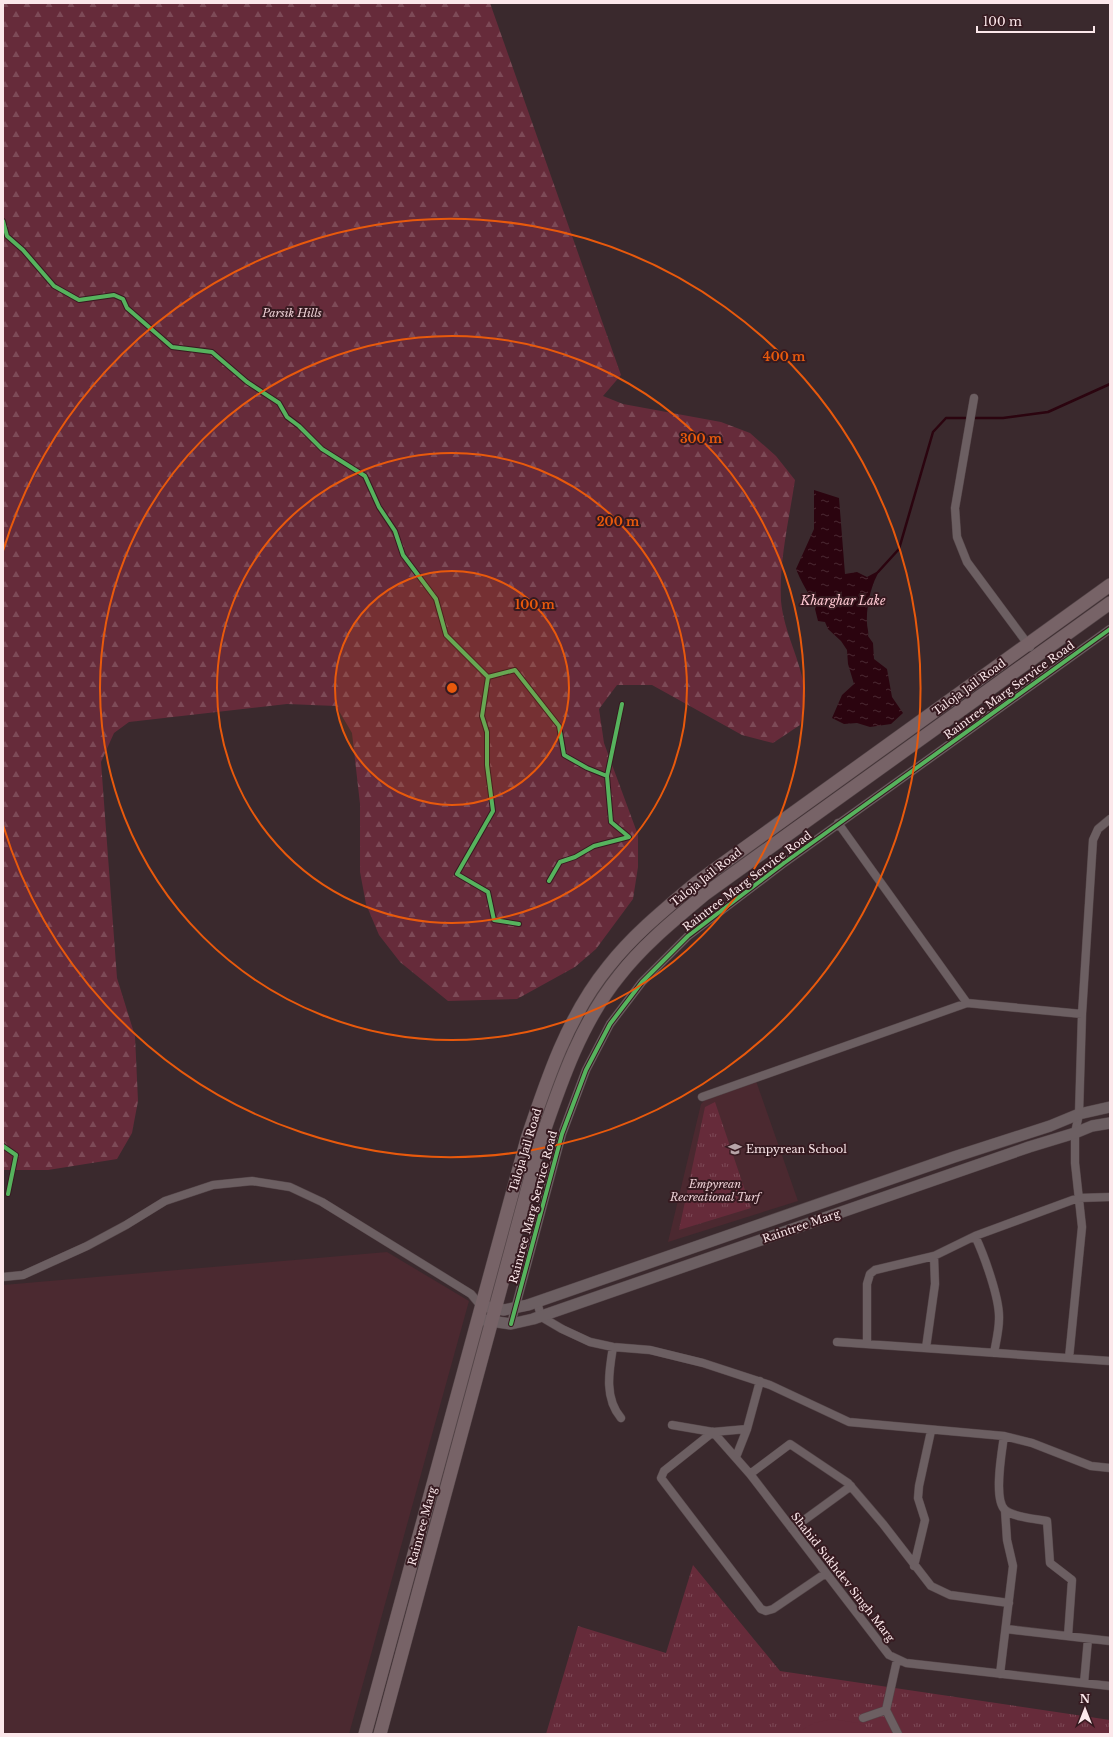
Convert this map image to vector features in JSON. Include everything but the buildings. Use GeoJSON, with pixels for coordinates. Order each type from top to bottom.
{"type":"FeatureCollection","features":[{"type":"Feature","properties":{"kind":"main road","name":"Taloja Jail Road"},"geometry":{"type":"LineString","coordinates":[[481,1306],[516,1176],[538,1106],[562,1044],[572,1024],[590,991],[608,967],[659,914],[696,883],[1110,586]]}},
{"type":"Feature","properties":{"kind":"main road","name":"Taloja Jail Road"},"geometry":{"type":"LineString","coordinates":[[495,1309],[529,1180],[548,1118],[578,1043],[602,999],[619,976],[668,924],[705,894],[1110,603]]}},
{"type":"Feature","properties":{"kind":"main road","name":"Raintree Marg"},"geometry":{"type":"LineString","coordinates":[[366,1734],[481,1306],[495,1309],[515,1309],[954,1157],[1050,1126],[1079,1114],[1110,1106]]}},
{"type":"Feature","properties":{"kind":"main road","name":"Raintree Marg"},"geometry":{"type":"LineString","coordinates":[[478,1318],[491,1322],[511,1324],[541,1316],[1029,1147],[1075,1133],[1092,1126],[1110,1123]]}},
{"type":"Feature","properties":{"kind":"main road","name":"Raintree Marg"},"geometry":{"type":"LineString","coordinates":[[380,1734],[495,1309]]}},
{"type":"Feature","properties":{"kind":"street"},"geometry":{"type":"LineString","coordinates":[[974,398],[955,508],[957,537],[967,562],[1036,656]]}},
{"type":"Feature","properties":{"kind":"street","name":"Raintree Marg Service Road"},"geometry":{"type":"LineString","coordinates":[[511,1324],[562,1134],[586,1070],[610,1024],[642,982],[688,936],[838,823],[1110,629]]}},
{"type":"Feature","properties":{"kind":"street"},"geometry":{"type":"LineString","coordinates":[[1069,1358],[1082,1228],[1075,1163],[1075,1133],[1079,1114],[1082,1014],[1093,840],[1098,829],[1110,819]]}},
{"type":"Feature","properties":{"kind":"street"},"geometry":{"type":"LineString","coordinates":[[838,823],[967,1003]]}},
{"type":"Feature","properties":{"kind":"street"},"geometry":{"type":"LineString","coordinates":[[702,1097],[967,1003],[1082,1014]]}},
{"type":"Feature","properties":{"kind":"street"},"geometry":{"type":"LineString","coordinates":[[3,1277],[23,1275],[87,1246],[126,1225],[165,1201],[213,1185],[252,1181],[290,1188],[322,1202],[471,1294],[481,1306]]}},
{"type":"Feature","properties":{"kind":"street"},"geometry":{"type":"LineString","coordinates":[[867,1344],[866,1288],[870,1274],[875,1270],[934,1256],[975,1236],[1078,1198],[1110,1197]]}},
{"type":"Feature","properties":{"kind":"street"},"geometry":{"type":"LineString","coordinates":[[975,1236],[984,1253],[998,1308],[999,1319],[994,1353]]}},
{"type":"Feature","properties":{"kind":"street"},"geometry":{"type":"LineString","coordinates":[[926,1348],[935,1284],[934,1256]]}},
{"type":"Feature","properties":{"kind":"street"},"geometry":{"type":"LineString","coordinates":[[537,1302],[541,1316],[562,1329],[590,1342],[613,1347],[650,1350],[672,1354],[760,1381],[849,1422],[931,1431],[1004,1436],[1032,1443],[1091,1466],[1110,1468]]}},
{"type":"Feature","properties":{"kind":"street"},"geometry":{"type":"LineString","coordinates":[[837,1342],[1110,1361]]}},
{"type":"Feature","properties":{"kind":"street"},"geometry":{"type":"LineString","coordinates":[[613,1347],[608,1373],[610,1393],[616,1411],[622,1418]]}},
{"type":"Feature","properties":{"kind":"street"},"geometry":{"type":"LineString","coordinates":[[736,1457],[747,1429],[760,1381]]}},
{"type":"Feature","properties":{"kind":"street"},"geometry":{"type":"LineString","coordinates":[[672,1425],[714,1432],[747,1429]]}},
{"type":"Feature","properties":{"kind":"street"},"geometry":{"type":"LineString","coordinates":[[914,1566],[925,1520],[918,1498],[919,1486],[931,1431]]}},
{"type":"Feature","properties":{"kind":"street"},"geometry":{"type":"LineString","coordinates":[[714,1432],[664,1472],[660,1478],[762,1609],[766,1611],[773,1609],[826,1573]]}},
{"type":"Feature","properties":{"kind":"street","name":"Shahid Sukhdev Singh Marg"},"geometry":{"type":"LineString","coordinates":[[714,1432],[750,1474],[889,1655],[897,1660]]}},
{"type":"Feature","properties":{"kind":"street"},"geometry":{"type":"LineString","coordinates":[[1000,1674],[1014,1566],[1006,1540],[1005,1510],[1001,1504],[999,1496],[1004,1436]]}},
{"type":"Feature","properties":{"kind":"street"},"geometry":{"type":"LineString","coordinates":[[750,1474],[790,1444],[851,1486],[883,1524],[931,1586],[943,1593],[1009,1603]]}},
{"type":"Feature","properties":{"kind":"street"},"geometry":{"type":"LineString","coordinates":[[792,1529],[851,1486]]}},
{"type":"Feature","properties":{"kind":"street"},"geometry":{"type":"LineString","coordinates":[[1005,1510],[1027,1518],[1047,1521],[1050,1563],[1072,1580],[1068,1636]]}},
{"type":"Feature","properties":{"kind":"street"},"geometry":{"type":"LineString","coordinates":[[1006,1629],[1110,1641]]}},
{"type":"Feature","properties":{"kind":"street"},"geometry":{"type":"LineString","coordinates":[[1084,1683],[1088,1639]]}},
{"type":"Feature","properties":{"kind":"street"},"geometry":{"type":"LineString","coordinates":[[898,1734],[886,1710],[897,1660],[906,1663],[1110,1686]]}},
{"type":"Feature","properties":{"kind":"street"},"geometry":{"type":"LineString","coordinates":[[863,1718],[886,1710]]}},
{"type":"Feature","properties":{"kind":"shaded area","name":"Empyrean School"},"geometry":{"type":"Polygon","coordinates":[[[755,1078],[798,1201],[668,1242],[701,1104],[711,1094],[755,1078]]]}},
{"type":"Feature","properties":{"kind":"shaded area"},"geometry":{"type":"Polygon","coordinates":[[[387,1252],[469,1301],[349,1734],[3,1734],[3,1285],[387,1252]]]}},
{"type":"Feature","properties":{"kind":"green space","name":"Parsik Hills"},"geometry":{"type":"Polygon","coordinates":[[[3,3],[490,3],[621,375],[603,396],[623,404],[721,422],[750,433],[776,456],[795,480],[783,556],[781,601],[785,624],[800,669],[805,692],[804,708],[800,725],[773,743],[742,735],[652,685],[617,685],[599,709],[604,743],[638,835],[638,867],[633,899],[596,949],[575,967],[517,999],[448,1001],[400,962],[379,935],[366,904],[360,872],[360,804],[352,733],[336,706],[287,704],[129,722],[114,733],[101,762],[117,978],[135,1036],[138,1101],[132,1133],[117,1159],[48,1170],[3,1170],[3,3]]]}},
{"type":"Feature","properties":{"kind":"green space","name":"Empyrean Recreational Turf"},"geometry":{"type":"Polygon","coordinates":[[[715,1102],[751,1208],[679,1230],[705,1107],[715,1102]]]}},
{"type":"Feature","properties":{"kind":"green space"},"geometry":{"type":"Polygon","coordinates":[[[693,1565],[780,1671],[1110,1720],[1110,1734],[546,1734],[578,1626],[666,1653],[693,1565]]]}},
{"type":"Feature","properties":{"kind":"green space"},"geometry":{"type":"Polygon","coordinates":[[[832,1719],[858,1723],[877,1734],[795,1734],[814,1723],[832,1719]]]}},
{"type":"Feature","properties":{"kind":"water","name":"Kharghar Lake"},"geometry":{"type":"Polygon","coordinates":[[[814,490],[839,498],[845,574],[857,572],[867,577],[880,570],[874,582],[870,596],[867,610],[867,625],[868,636],[873,643],[874,659],[887,669],[892,697],[903,713],[891,724],[870,727],[857,723],[844,724],[832,718],[842,695],[854,684],[848,664],[847,650],[841,641],[828,629],[825,622],[818,621],[815,609],[817,603],[802,583],[796,569],[814,529],[814,490]]]}},
{"type":"Feature","properties":{"kind":"waterway"},"geometry":{"type":"LineString","coordinates":[[878,572],[899,549],[933,432],[946,418],[1003,418],[1048,412],[1110,384]]}},
{"type":"Feature","properties":{"kind":"cycle path"},"geometry":{"type":"LineString","coordinates":[[3,221],[7,236],[23,250],[54,286],[79,300],[114,295],[123,299],[127,308],[172,347],[212,352],[247,382],[279,403],[287,417],[299,426],[322,449],[365,476],[379,507],[395,531],[403,555],[436,599],[446,635],[488,677],[515,670],[559,726],[564,755],[587,768],[607,776],[622,704]]}},
{"type":"Feature","properties":{"kind":"cycle path"},"geometry":{"type":"LineString","coordinates":[[511,1324],[562,1134],[586,1070],[610,1024],[642,982],[688,936],[784,863],[1110,629]]}},
{"type":"Feature","properties":{"kind":"cycle path"},"geometry":{"type":"LineString","coordinates":[[488,677],[482,716],[487,732],[487,765],[493,811],[457,874],[488,892],[494,920],[519,924]]}},
{"type":"Feature","properties":{"kind":"cycle path"},"geometry":{"type":"LineString","coordinates":[[549,881],[560,862],[575,857],[594,846],[629,837],[611,822],[607,776]]}},
{"type":"Feature","properties":{"kind":"cycle path"},"geometry":{"type":"LineString","coordinates":[[3,1146],[16,1155],[8,1194]]}},
{"type":"Feature","properties":{"kind":"place","name":"Empyrean School"},"geometry":{"type":"Point","coordinates":[735,1149]}}]}
